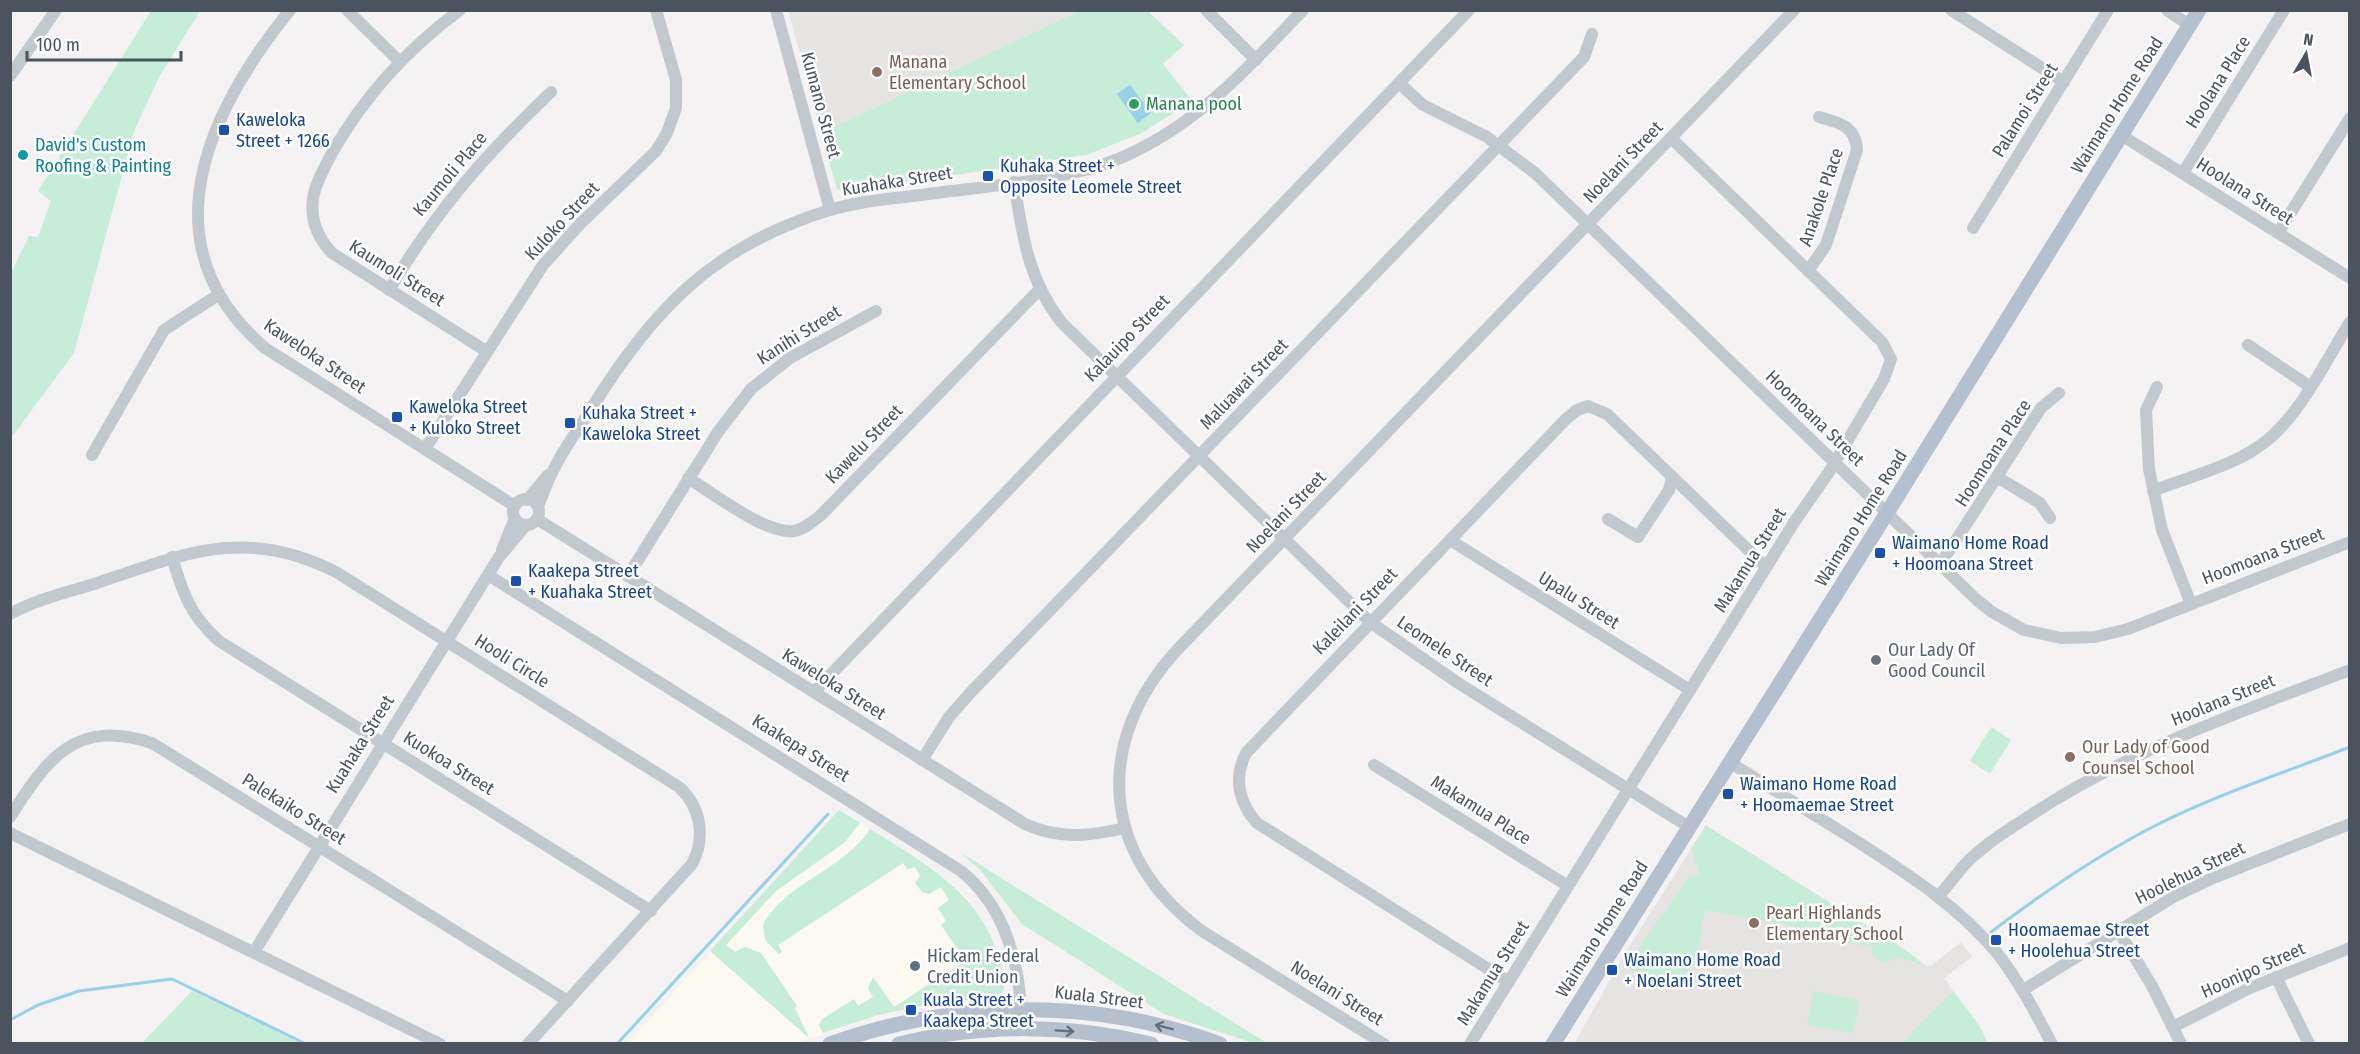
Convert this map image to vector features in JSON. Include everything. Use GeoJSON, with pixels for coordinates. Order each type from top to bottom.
{"type":"FeatureCollection","features":[{"type":"Feature","properties":{"kind":"main road","name":"Waimano Home Road"},"geometry":{"type":"LineString","coordinates":[[1553,1044],[1887,513],[2193,15]]}},
{"type":"Feature","properties":{"kind":"main road"},"geometry":{"type":"LineString","coordinates":[[1020,1009],[1021,1029]]}},
{"type":"Feature","properties":{"kind":"main road","name":"Kuala Street"},"geometry":{"type":"LineString","coordinates":[[830,1044],[869,1031],[919,1019],[1020,1009],[1117,1017],[1183,1032],[1220,1044]]}},
{"type":"Feature","properties":{"kind":"main road","name":"Kuala Street"},"geometry":{"type":"LineString","coordinates":[[899,1043],[978,1030],[1021,1029],[1110,1035],[1151,1044]]}},
{"type":"Feature","properties":{"kind":"street"},"geometry":{"type":"LineString","coordinates":[[10,76],[56,10]]}},
{"type":"Feature","properties":{"kind":"street","name":"Kaweloka Street"},"geometry":{"type":"LineString","coordinates":[[290,10],[268,38],[239,83],[213,134],[203,163],[198,203],[200,237],[211,278],[219,295],[236,320],[265,348],[922,760],[1039,830],[1053,835],[1079,837],[1125,828]]}},
{"type":"Feature","properties":{"kind":"street"},"geometry":{"type":"LineString","coordinates":[[347,10],[399,61]]}},
{"type":"Feature","properties":{"kind":"street","name":"Kaumoli Street"},"geometry":{"type":"LineString","coordinates":[[460,10],[399,61],[368,98],[340,140],[316,185],[313,198],[313,219],[324,244],[346,264],[486,351]]}},
{"type":"Feature","properties":{"kind":"street","name":"Kuloko Street"},"geometry":{"type":"LineString","coordinates":[[425,449],[543,265],[580,224],[656,151],[667,133],[676,108],[676,80],[656,10]]}},
{"type":"Feature","properties":{"kind":"street","name":"Kumano Street"},"geometry":{"type":"LineString","coordinates":[[776,10],[831,210]]}},
{"type":"Feature","properties":{"kind":"street"},"geometry":{"type":"LineString","coordinates":[[1206,10],[1256,60]]}},
{"type":"Feature","properties":{"kind":"street","name":"Kuahaka Street"},"geometry":{"type":"LineString","coordinates":[[254,952],[526,512],[630,349],[672,300],[705,272],[748,244],[788,225],[831,210],[1095,167],[1149,146],[1207,107],[1303,10]]}},
{"type":"Feature","properties":{"kind":"street","name":"Kalauipo Street"},"geometry":{"type":"LineString","coordinates":[[814,692],[1468,10]]}},
{"type":"Feature","properties":{"kind":"street","name":"Noelani Street"},"geometry":{"type":"LineString","coordinates":[[1384,1044],[1185,918],[1168,902],[1145,873],[1125,828],[1119,783],[1122,750],[1139,700],[1163,666],[1794,10]]}},
{"type":"Feature","properties":{"kind":"street"},"geometry":{"type":"LineString","coordinates":[[1951,10],[2064,82]]}},
{"type":"Feature","properties":{"kind":"street","name":"Palamoi Street"},"geometry":{"type":"LineString","coordinates":[[1973,228],[2108,10]]}},
{"type":"Feature","properties":{"kind":"street"},"geometry":{"type":"LineString","coordinates":[[2167,10],[2193,15]]}},
{"type":"Feature","properties":{"kind":"street","name":"Hoolana Place"},"geometry":{"type":"LineString","coordinates":[[2183,173],[2284,10]]}},
{"type":"Feature","properties":{"kind":"street","name":"Maluawai Street"},"geometry":{"type":"LineString","coordinates":[[922,760],[950,717],[972,691],[1584,57],[1593,34]]}},
{"type":"Feature","properties":{"kind":"street","name":"Hoomoana Street"},"geometry":{"type":"LineString","coordinates":[[1399,83],[1423,105],[1464,124],[1499,145],[1535,173],[1940,565],[1977,600],[2008,622],[2033,632],[2061,638],[2111,634],[2349,542]]}},
{"type":"Feature","properties":{"kind":"street","name":"Kaumoli Place"},"geometry":{"type":"LineString","coordinates":[[389,290],[425,232],[460,185],[551,92]]}},
{"type":"Feature","properties":{"kind":"street","name":"Anakole Place"},"geometry":{"type":"LineString","coordinates":[[1808,271],[1826,245],[1857,150],[1855,137],[1850,129],[1842,123],[1819,117]]}},
{"type":"Feature","properties":{"kind":"street"},"geometry":{"type":"LineString","coordinates":[[2278,233],[2349,118]]}},
{"type":"Feature","properties":{"kind":"street","name":"Hoolana Street"},"geometry":{"type":"LineString","coordinates":[[2121,135],[2349,278]]}},
{"type":"Feature","properties":{"kind":"street","name":"Makamua Street"},"geometry":{"type":"LineString","coordinates":[[1470,1044],[1834,461],[1884,379],[1891,358],[1882,342],[1671,138]]}},
{"type":"Feature","properties":{"kind":"street","name":"Leomele Street"},"geometry":{"type":"LineString","coordinates":[[1014,182],[1025,253],[1039,290],[1062,323],[1115,377],[1370,622],[1458,683],[1689,827]]}},
{"type":"Feature","properties":{"kind":"street","name":"Kawelu Street"},"geometry":{"type":"LineString","coordinates":[[688,478],[757,520],[775,528],[793,531],[806,526],[821,515],[1039,290]]}},
{"type":"Feature","properties":{"kind":"street"},"geometry":{"type":"LineString","coordinates":[[92,455],[164,330],[219,295]]}},
{"type":"Feature","properties":{"kind":"street","name":"Kanihi Street"},"geometry":{"type":"LineString","coordinates":[[628,576],[727,418],[766,376],[812,345],[876,311]]}},
{"type":"Feature","properties":{"kind":"street"},"geometry":{"type":"LineString","coordinates":[[2152,491],[2259,447],[2278,432],[2349,322]]}},
{"type":"Feature","properties":{"kind":"street"},"geometry":{"type":"LineString","coordinates":[[2248,345],[2309,386]]}},
{"type":"Feature","properties":{"kind":"street"},"geometry":{"type":"LineString","coordinates":[[2157,387],[2146,410],[2146,446],[2152,491],[2162,530],[2191,604]]}},
{"type":"Feature","properties":{"kind":"street","name":"Hoomoana Place"},"geometry":{"type":"LineString","coordinates":[[1940,565],[2041,408],[2059,393]]}},
{"type":"Feature","properties":{"kind":"street","name":"Kaleilani Street"},"geometry":{"type":"LineString","coordinates":[[1509,982],[1267,831],[1249,814],[1243,802],[1239,780],[1246,753],[1566,419],[1577,410],[1588,406],[1607,414],[1766,567]]}},
{"type":"Feature","properties":{"kind":"street"},"geometry":{"type":"LineString","coordinates":[[1997,477],[2040,503],[2050,518]]}},
{"type":"Feature","properties":{"kind":"street"},"geometry":{"type":"LineString","coordinates":[[1608,519],[1638,537],[1669,490],[1672,478]]}},
{"type":"Feature","properties":{"kind":"street","name":"Upalu Street"},"geometry":{"type":"LineString","coordinates":[[1450,540],[1690,690]]}},
{"type":"Feature","properties":{"kind":"street","name":"Hooli Circle"},"geometry":{"type":"LineString","coordinates":[[10,614],[172,557],[207,549],[235,546],[295,555],[336,572],[674,783],[690,799],[700,824],[700,840],[696,856],[685,874],[528,1044]]}},
{"type":"Feature","properties":{"kind":"street","name":"Kuokoa Street"},"geometry":{"type":"LineString","coordinates":[[172,557],[188,604],[200,623],[219,641],[651,911]]}},
{"type":"Feature","properties":{"kind":"street","name":"Kaakepa Street"},"geometry":{"type":"LineString","coordinates":[[488,575],[962,871],[983,892],[1002,923],[1017,968],[1020,1009]]}},
{"type":"Feature","properties":{"kind":"street","name":"Hoolana Street"},"geometry":{"type":"LineString","coordinates":[[1939,896],[1968,861],[1990,843],[2083,783],[2190,732],[2349,670]]}},
{"type":"Feature","properties":{"kind":"street","name":"Palekaiko Street"},"geometry":{"type":"LineString","coordinates":[[10,817],[43,767],[61,752],[90,739],[126,736],[162,748],[568,1001]]}},
{"type":"Feature","properties":{"kind":"street"},"geometry":{"type":"LineString","coordinates":[[1729,762],[1939,896],[1984,939],[2023,990],[2052,1044]]}},
{"type":"Feature","properties":{"kind":"street","name":"Makamua Place"},"geometry":{"type":"LineString","coordinates":[[1374,765],[1568,886]]}},
{"type":"Feature","properties":{"kind":"street","name":"Hoolehua Street"},"geometry":{"type":"LineString","coordinates":[[2023,990],[2118,930],[2211,879],[2349,824]]}},
{"type":"Feature","properties":{"kind":"street"},"geometry":{"type":"LineString","coordinates":[[10,833],[440,1044]]}},
{"type":"Feature","properties":{"kind":"street"},"geometry":{"type":"LineString","coordinates":[[2118,930],[2181,1044]]}},
{"type":"Feature","properties":{"kind":"street","name":"Hoonipo Street"},"geometry":{"type":"LineString","coordinates":[[2173,1027],[2276,977],[2349,948]]}},
{"type":"Feature","properties":{"kind":"street"},"geometry":{"type":"LineString","coordinates":[[2276,977],[2309,1044]]}},
{"type":"Feature","properties":{"kind":"shaded area","name":"Manana Elementary School"},"geometry":{"type":"Polygon","coordinates":[[[788,10],[1079,10],[1079,11],[821,133],[788,10]]]}},
{"type":"Feature","properties":{"kind":"shaded area"},"geometry":{"type":"Polygon","coordinates":[[[839,810],[930,866],[966,897],[980,916],[996,949],[1005,983],[1002,995],[878,1015],[797,1043],[627,1044],[839,810]]]}},
{"type":"Feature","properties":{"kind":"shaded area","name":"Pearl Highlands Elementary School"},"geometry":{"type":"Polygon","coordinates":[[[1706,825],[1906,950],[1925,965],[1931,966],[1961,942],[1972,957],[1944,978],[1953,991],[1904,1043],[1574,1044],[1627,950],[1706,825]]]}},
{"type":"Feature","properties":{"kind":"green space"},"geometry":{"type":"Polygon","coordinates":[[[151,11],[200,11],[159,77],[134,131],[74,353],[11,438],[11,273],[29,236],[38,237],[51,201],[38,191],[151,11]]]}},
{"type":"Feature","properties":{"kind":"green space"},"geometry":{"type":"Polygon","coordinates":[[[1079,11],[1151,11],[1150,13],[1184,45],[1163,64],[1192,101],[1142,133],[1086,155],[845,192],[837,189],[821,133],[1079,11]]]}},
{"type":"Feature","properties":{"kind":"green space"},"geometry":{"type":"Polygon","coordinates":[[[1991,727],[2011,740],[1990,774],[1970,761],[1991,727]]]}},
{"type":"Feature","properties":{"kind":"green space"},"geometry":{"type":"Polygon","coordinates":[[[839,810],[860,823],[844,843],[776,891],[726,945],[735,952],[745,947],[761,953],[797,1006],[795,1008],[809,1038],[710,951],[839,810]]]}},
{"type":"Feature","properties":{"kind":"green space"},"geometry":{"type":"Polygon","coordinates":[[[1706,826],[1905,950],[1925,966],[1898,957],[1885,963],[1872,955],[1873,947],[1813,936],[1813,930],[1705,910],[1695,966],[1670,987],[1645,978],[1626,966],[1689,877],[1699,874],[1692,848],[1706,826]]]}},
{"type":"Feature","properties":{"kind":"green space"},"geometry":{"type":"Polygon","coordinates":[[[870,829],[929,866],[963,896],[977,913],[989,933],[1000,960],[1004,980],[1002,995],[878,1015],[823,1033],[819,1025],[822,1019],[854,999],[858,1006],[873,997],[868,988],[873,977],[894,1007],[962,963],[960,960],[963,957],[941,925],[946,921],[938,908],[949,900],[941,887],[929,894],[922,892],[915,883],[920,876],[915,867],[907,869],[903,863],[778,945],[782,952],[779,954],[765,940],[763,924],[774,909],[801,886],[846,855],[870,829]]]}},
{"type":"Feature","properties":{"kind":"green space"},"geometry":{"type":"Polygon","coordinates":[[[961,853],[1267,1043],[1253,1043],[1164,1014],[1022,924],[981,871],[961,853]]]}},
{"type":"Feature","properties":{"kind":"green space"},"geometry":{"type":"Polygon","coordinates":[[[192,991],[300,1043],[142,1043],[192,991]]]}},
{"type":"Feature","properties":{"kind":"green space"},"geometry":{"type":"Polygon","coordinates":[[[1813,991],[1859,1000],[1853,1033],[1807,1025],[1813,991]]]}},
{"type":"Feature","properties":{"kind":"green space"},"geometry":{"type":"Polygon","coordinates":[[[1953,991],[1979,1025],[1988,1043],[1904,1043],[1912,1032],[1953,991]]]}},
{"type":"Feature","properties":{"kind":"water","name":"Manana pool"},"geometry":{"type":"Polygon","coordinates":[[[1130,85],[1151,113],[1138,123],[1117,94],[1130,85]]]}},
{"type":"Feature","properties":{"kind":"waterway"},"geometry":{"type":"LineString","coordinates":[[1991,932],[2065,879],[2168,819],[2350,747]]}},
{"type":"Feature","properties":{"kind":"waterway"},"geometry":{"type":"LineString","coordinates":[[617,1044],[828,814]]}},
{"type":"Feature","properties":{"kind":"waterway"},"geometry":{"type":"LineString","coordinates":[[10,1020],[38,1005],[79,991],[172,979],[306,1044]]}},
{"type":"Feature","properties":{"kind":"place","name":"Manana Elementary School"},"geometry":{"type":"Point","coordinates":[877,72]}},
{"type":"Feature","properties":{"kind":"place","name":"Manana pool"},"geometry":{"type":"Point","coordinates":[1134,104]}},
{"type":"Feature","properties":{"kind":"place","name":"Kaweloka Street + 1266"},"geometry":{"type":"Point","coordinates":[224,130]}},
{"type":"Feature","properties":{"kind":"place","name":"David's Custom Roofing & Painting"},"geometry":{"type":"Point","coordinates":[23,155]}},
{"type":"Feature","properties":{"kind":"place","name":"Kuhaka Street + Opposite Leomele Street"},"geometry":{"type":"Point","coordinates":[988,176]}},
{"type":"Feature","properties":{"kind":"place","name":"Kaweloka Street + Kuloko Street"},"geometry":{"type":"Point","coordinates":[397,417]}},
{"type":"Feature","properties":{"kind":"place","name":"Kuhaka Street + Kaweloka Street"},"geometry":{"type":"Point","coordinates":[570,423]}},
{"type":"Feature","properties":{"kind":"place","name":"Waimano Home Road + Hoomoana Street"},"geometry":{"type":"Point","coordinates":[1880,553]}},
{"type":"Feature","properties":{"kind":"place","name":"Kaakepa Street + Kuahaka Street"},"geometry":{"type":"Point","coordinates":[516,581]}},
{"type":"Feature","properties":{"kind":"place","name":"Our Lady Of Good Council"},"geometry":{"type":"Point","coordinates":[1876,660]}},
{"type":"Feature","properties":{"kind":"place","name":"Our Lady of Good Counsel School"},"geometry":{"type":"Point","coordinates":[2070,757]}},
{"type":"Feature","properties":{"kind":"place","name":"Waimano Home Road + Hoomaemae Street"},"geometry":{"type":"Point","coordinates":[1728,794]}},
{"type":"Feature","properties":{"kind":"place","name":"Pearl Highlands Elementary School"},"geometry":{"type":"Point","coordinates":[1754,923]}},
{"type":"Feature","properties":{"kind":"place","name":"Hoomaemae Street + Hoolehua Street"},"geometry":{"type":"Point","coordinates":[1996,940]}},
{"type":"Feature","properties":{"kind":"place","name":"Hickam Federal Credit Union"},"geometry":{"type":"Point","coordinates":[915,966]}},
{"type":"Feature","properties":{"kind":"place","name":"Waimano Home Road + Noelani Street"},"geometry":{"type":"Point","coordinates":[1612,970]}},
{"type":"Feature","properties":{"kind":"place","name":"Kuala Street + Kaakepa Street"},"geometry":{"type":"Point","coordinates":[911,1010]}}]}
